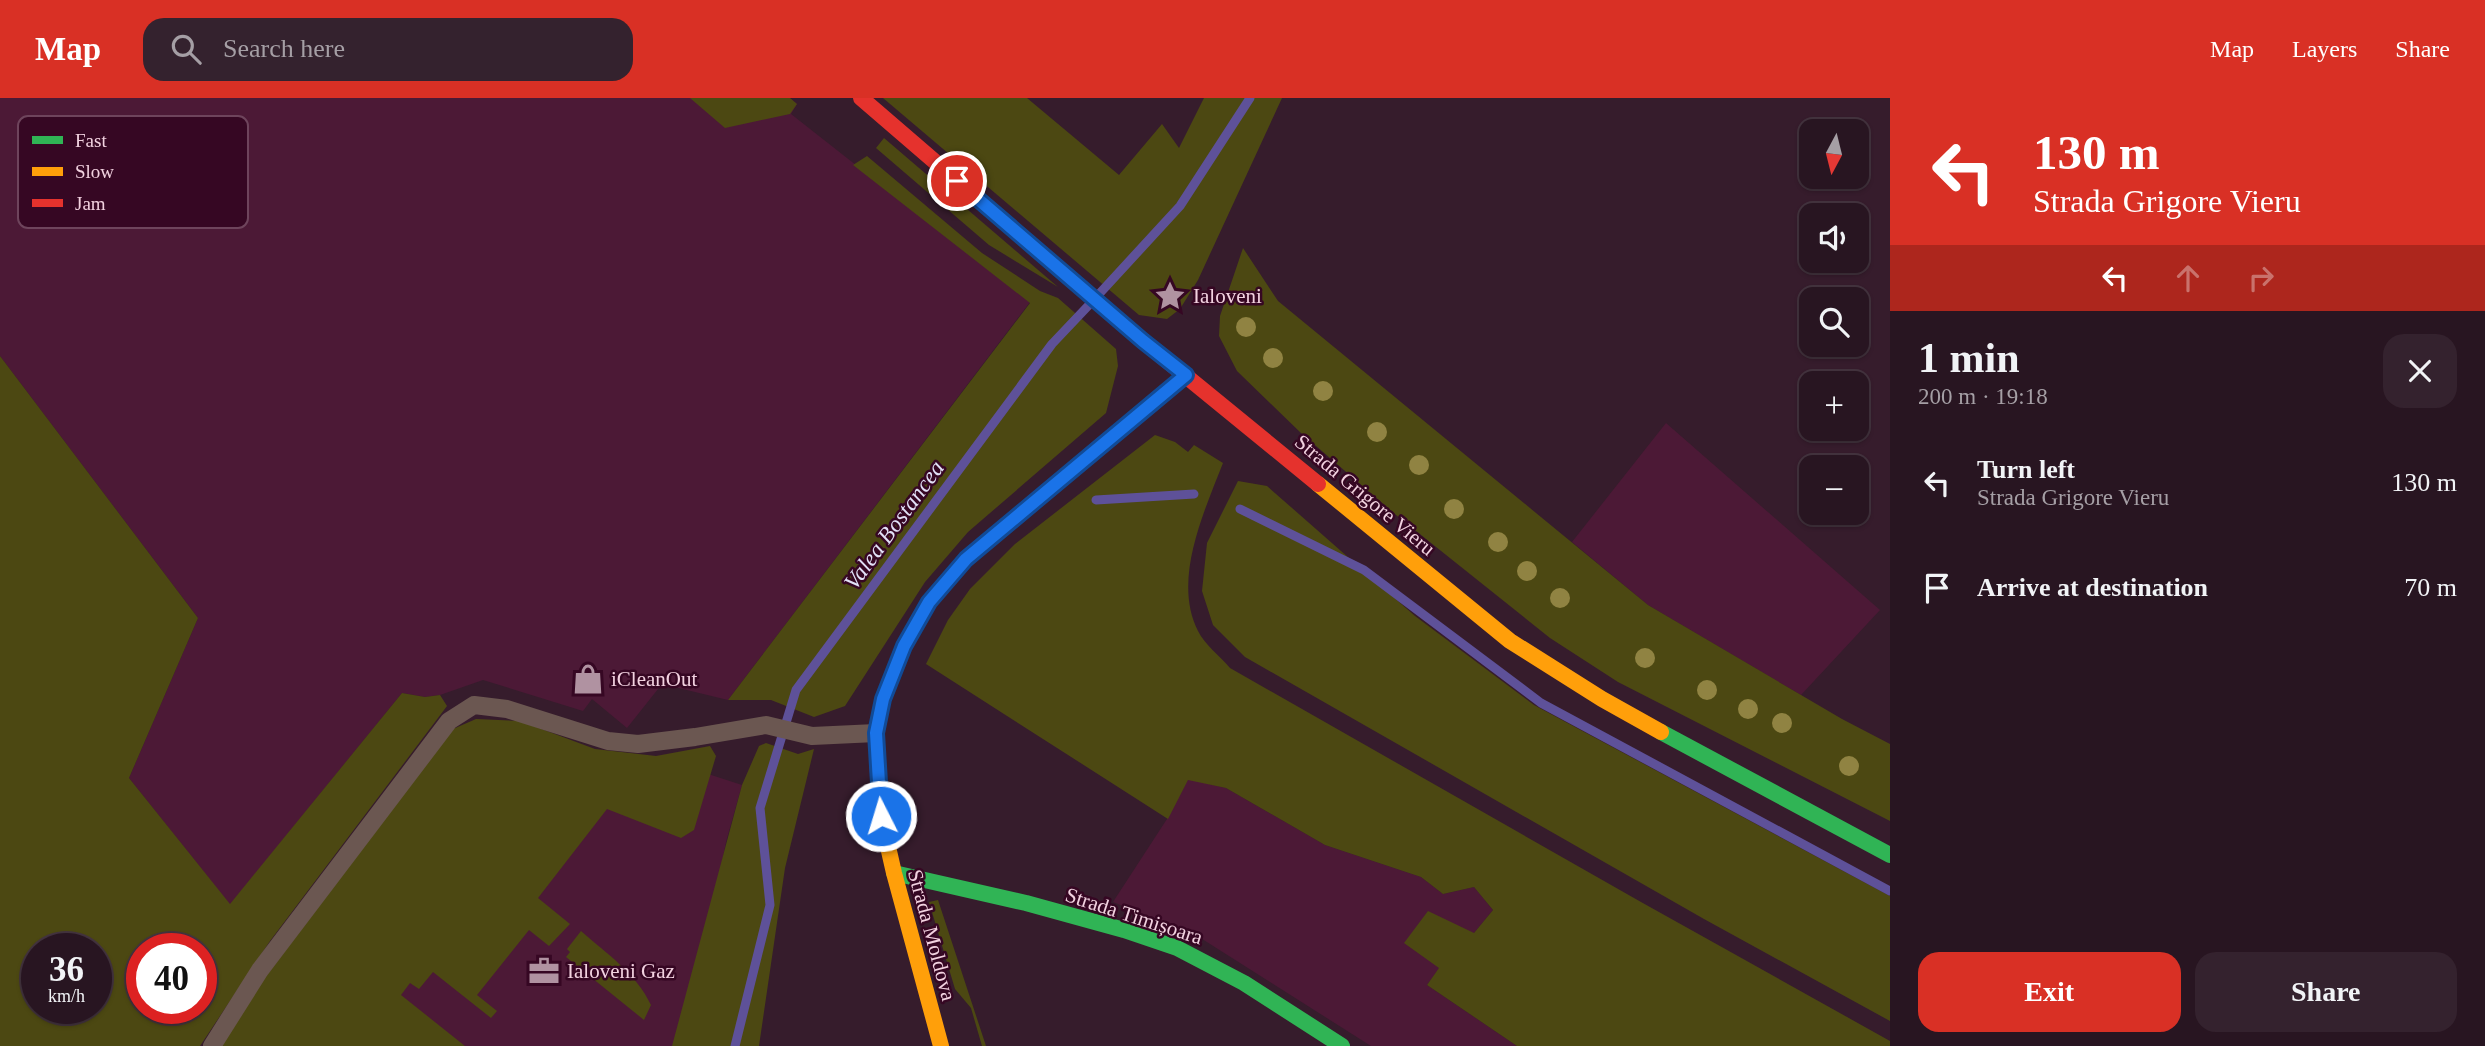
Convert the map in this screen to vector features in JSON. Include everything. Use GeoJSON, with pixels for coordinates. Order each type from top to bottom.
{"type":"FeatureCollection","features":[{"type":"Feature","properties":{"kind":"street","name":"Strada Grigore Vieru"},"geometry":{"type":"LineString","coordinates":[[861,98],[1143,341],[1510,640],[1553,670],[1617,707],[1890,855]]}},
{"type":"Feature","properties":{"kind":"street","name":"Strada Moldova"},"geometry":{"type":"LineString","coordinates":[[941,1046],[881,816],[876,733],[883,699],[904,646],[929,602],[966,559],[1186,375]]}},
{"type":"Feature","properties":{"kind":"street","name":"Strada Timișoara"},"geometry":{"type":"LineString","coordinates":[[894,873],[1006,897],[1161,943],[1210,964],[1342,1046]]}},
{"type":"Feature","properties":{"kind":"lane"},"geometry":{"type":"LineString","coordinates":[[212,1046],[260,970],[449,721],[474,705],[507,709],[608,741],[638,744],[766,724],[812,736],[876,733]]}},
{"type":"Feature","properties":{"kind":"shaded area"},"geometry":{"type":"Polygon","coordinates":[[[0,98],[790,98],[797,104],[791,114],[1030,302],[728,700],[662,684],[627,728],[592,699],[583,711],[483,680],[440,695],[425,697],[402,693],[230,905],[129,778],[198,618],[0,356],[0,98]]]}},
{"type":"Feature","properties":{"kind":"shaded area"},"geometry":{"type":"Polygon","coordinates":[[[690,98],[790,98],[797,104],[790,114],[725,128],[690,98]]]}},
{"type":"Feature","properties":{"kind":"shaded area"},"geometry":{"type":"Polygon","coordinates":[[[883,98],[1027,98],[1119,175],[1162,124],[1179,148],[1204,98],[1282,98],[1198,280],[1180,309],[1167,319],[1139,315],[883,98]]]}},
{"type":"Feature","properties":{"kind":"shaded area"},"geometry":{"type":"Polygon","coordinates":[[[884,138],[1058,287],[989,245],[876,148],[884,138]]]}},
{"type":"Feature","properties":{"kind":"shaded area"},"geometry":{"type":"Polygon","coordinates":[[[867,156],[982,253],[1040,291],[1058,298],[1116,349],[1118,366],[1106,413],[968,532],[925,582],[845,706],[814,717],[771,700],[728,700],[1030,303],[853,165],[867,156]]]}},
{"type":"Feature","properties":{"kind":"shaded area"},"geometry":{"type":"Polygon","coordinates":[[[1243,248],[1278,301],[1648,605],[1842,719],[1890,744],[1890,821],[1618,682],[1550,638],[1396,515],[1301,433],[1237,371],[1219,336],[1220,316],[1243,248]]]}},
{"type":"Feature","properties":{"kind":"shaded area"},"geometry":{"type":"Polygon","coordinates":[[[0,356],[198,618],[129,778],[230,904],[402,693],[425,697],[440,695],[447,706],[270,941],[217,1020],[217,933],[126,933],[126,1024],[215,1024],[200,1046],[0,1046],[0,356]]]}},
{"type":"Feature","properties":{"kind":"shaded area"},"geometry":{"type":"Polygon","coordinates":[[[1666,423],[1880,610],[1801,695],[1648,605],[1572,542],[1666,423]]]}},
{"type":"Feature","properties":{"kind":"shaded area"},"geometry":{"type":"Polygon","coordinates":[[[1155,435],[1175,442],[1188,452],[1194,445],[1223,463],[1200,524],[1189,568],[1188,590],[1198,631],[1230,668],[1890,1041],[1890,1046],[1517,1046],[1427,985],[1439,968],[1404,943],[1428,911],[1474,933],[1493,910],[1474,887],[1443,894],[1421,877],[1325,845],[1226,788],[1188,780],[1168,819],[926,664],[948,620],[970,589],[1015,544],[1155,435]]]}},
{"type":"Feature","properties":{"kind":"shaded area"},"geometry":{"type":"Polygon","coordinates":[[[1238,481],[1267,486],[1415,616],[1534,705],[1890,896],[1890,1021],[1704,919],[1245,657],[1213,625],[1202,591],[1207,543],[1238,481]]]}},
{"type":"Feature","properties":{"kind":"shaded area"},"geometry":{"type":"Polygon","coordinates":[[[476,719],[520,721],[595,749],[656,756],[710,746],[716,756],[694,830],[681,838],[607,809],[538,898],[570,924],[549,946],[529,930],[477,995],[497,1011],[491,1018],[433,972],[419,989],[410,983],[401,995],[465,1046],[221,1046],[248,1000],[453,729],[476,719]]]}},
{"type":"Feature","properties":{"kind":"shaded area"},"geometry":{"type":"Polygon","coordinates":[[[766,743],[798,754],[814,749],[785,868],[759,1046],[672,1046],[742,785],[759,746],[766,743]]]}},
{"type":"Feature","properties":{"kind":"shaded area","name":"Ialoveni Gaz"},"geometry":{"type":"Polygon","coordinates":[[[702,772],[742,785],[726,842],[686,1046],[293,1046],[598,794],[702,772]]]}},
{"type":"Feature","properties":{"kind":"shaded area"},"geometry":{"type":"Polygon","coordinates":[[[1188,779],[1226,788],[1325,845],[1421,877],[1443,894],[1474,887],[1493,910],[1427,985],[1517,1046],[1371,1046],[1199,937],[1113,902],[1167,819],[1188,779]]]}},
{"type":"Feature","properties":{"kind":"shaded area"},"geometry":{"type":"Polygon","coordinates":[[[938,900],[986,1046],[982,1046],[971,1008],[955,989],[929,902],[938,900]]]}},
{"type":"Feature","properties":{"kind":"shaded area"},"geometry":{"type":"Polygon","coordinates":[[[581,931],[620,965],[645,994],[651,1005],[644,1020],[566,957],[570,952],[567,949],[581,931]]]}},
{"type":"Feature","properties":{"kind":"waterway","name":"Valea Bostancea"},"geometry":{"type":"LineString","coordinates":[[1100,293],[1180,206],[1250,98]]}},
{"type":"Feature","properties":{"kind":"waterway","name":"Valea Bostancea"},"geometry":{"type":"LineString","coordinates":[[735,1046],[770,905],[760,808],[796,690],[1052,344],[1088,306]]}},
{"type":"Feature","properties":{"kind":"waterway"},"geometry":{"type":"LineString","coordinates":[[1096,500],[1194,494]]}},
{"type":"Feature","properties":{"kind":"waterway"},"geometry":{"type":"LineString","coordinates":[[1240,509],[1364,570],[1541,703],[1890,891]]}},
{"type":"Feature","properties":{"kind":"traffic: fast"},"geometry":{"type":"LineString","coordinates":[[1661,732],[1890,855]]}},
{"type":"Feature","properties":{"kind":"traffic: fast"},"geometry":{"type":"LineString","coordinates":[[894,873],[1026,903],[1124,930],[1177,948],[1244,983],[1342,1046]]}},
{"type":"Feature","properties":{"kind":"traffic: slow"},"geometry":{"type":"LineString","coordinates":[[1318,484],[1510,641],[1602,699],[1661,732]]}},
{"type":"Feature","properties":{"kind":"traffic: slow"},"geometry":{"type":"LineString","coordinates":[[878,773],[881,816],[894,873],[941,1046]]}},
{"type":"Feature","properties":{"kind":"traffic: jam"},"geometry":{"type":"LineString","coordinates":[[861,98],[1143,341],[1318,484]]}},
{"type":"Feature","properties":{"kind":"traffic: jam"},"geometry":{"type":"LineString","coordinates":[[878,773],[876,733],[883,699],[904,646],[929,602],[966,559],[1186,375]]}},
{"type":"Feature","properties":{"kind":"place","name":"Ialoveni"},"geometry":{"type":"Point","coordinates":[1170,296]}},
{"type":"Feature","properties":{"kind":"place","name":"iCleanOut"},"geometry":{"type":"Point","coordinates":[588,679]}},
{"type":"Feature","properties":{"kind":"place","name":"Ialoveni Gaz"},"geometry":{"type":"Point","coordinates":[544,971]}},
{"type":"Feature","properties":{"kind":"route"},"geometry":{"type":"LineString","coordinates":[[881,816],[876,733],[883,699],[904,646],[929,602],[966,559],[1186,375],[957,181]]}}]}
